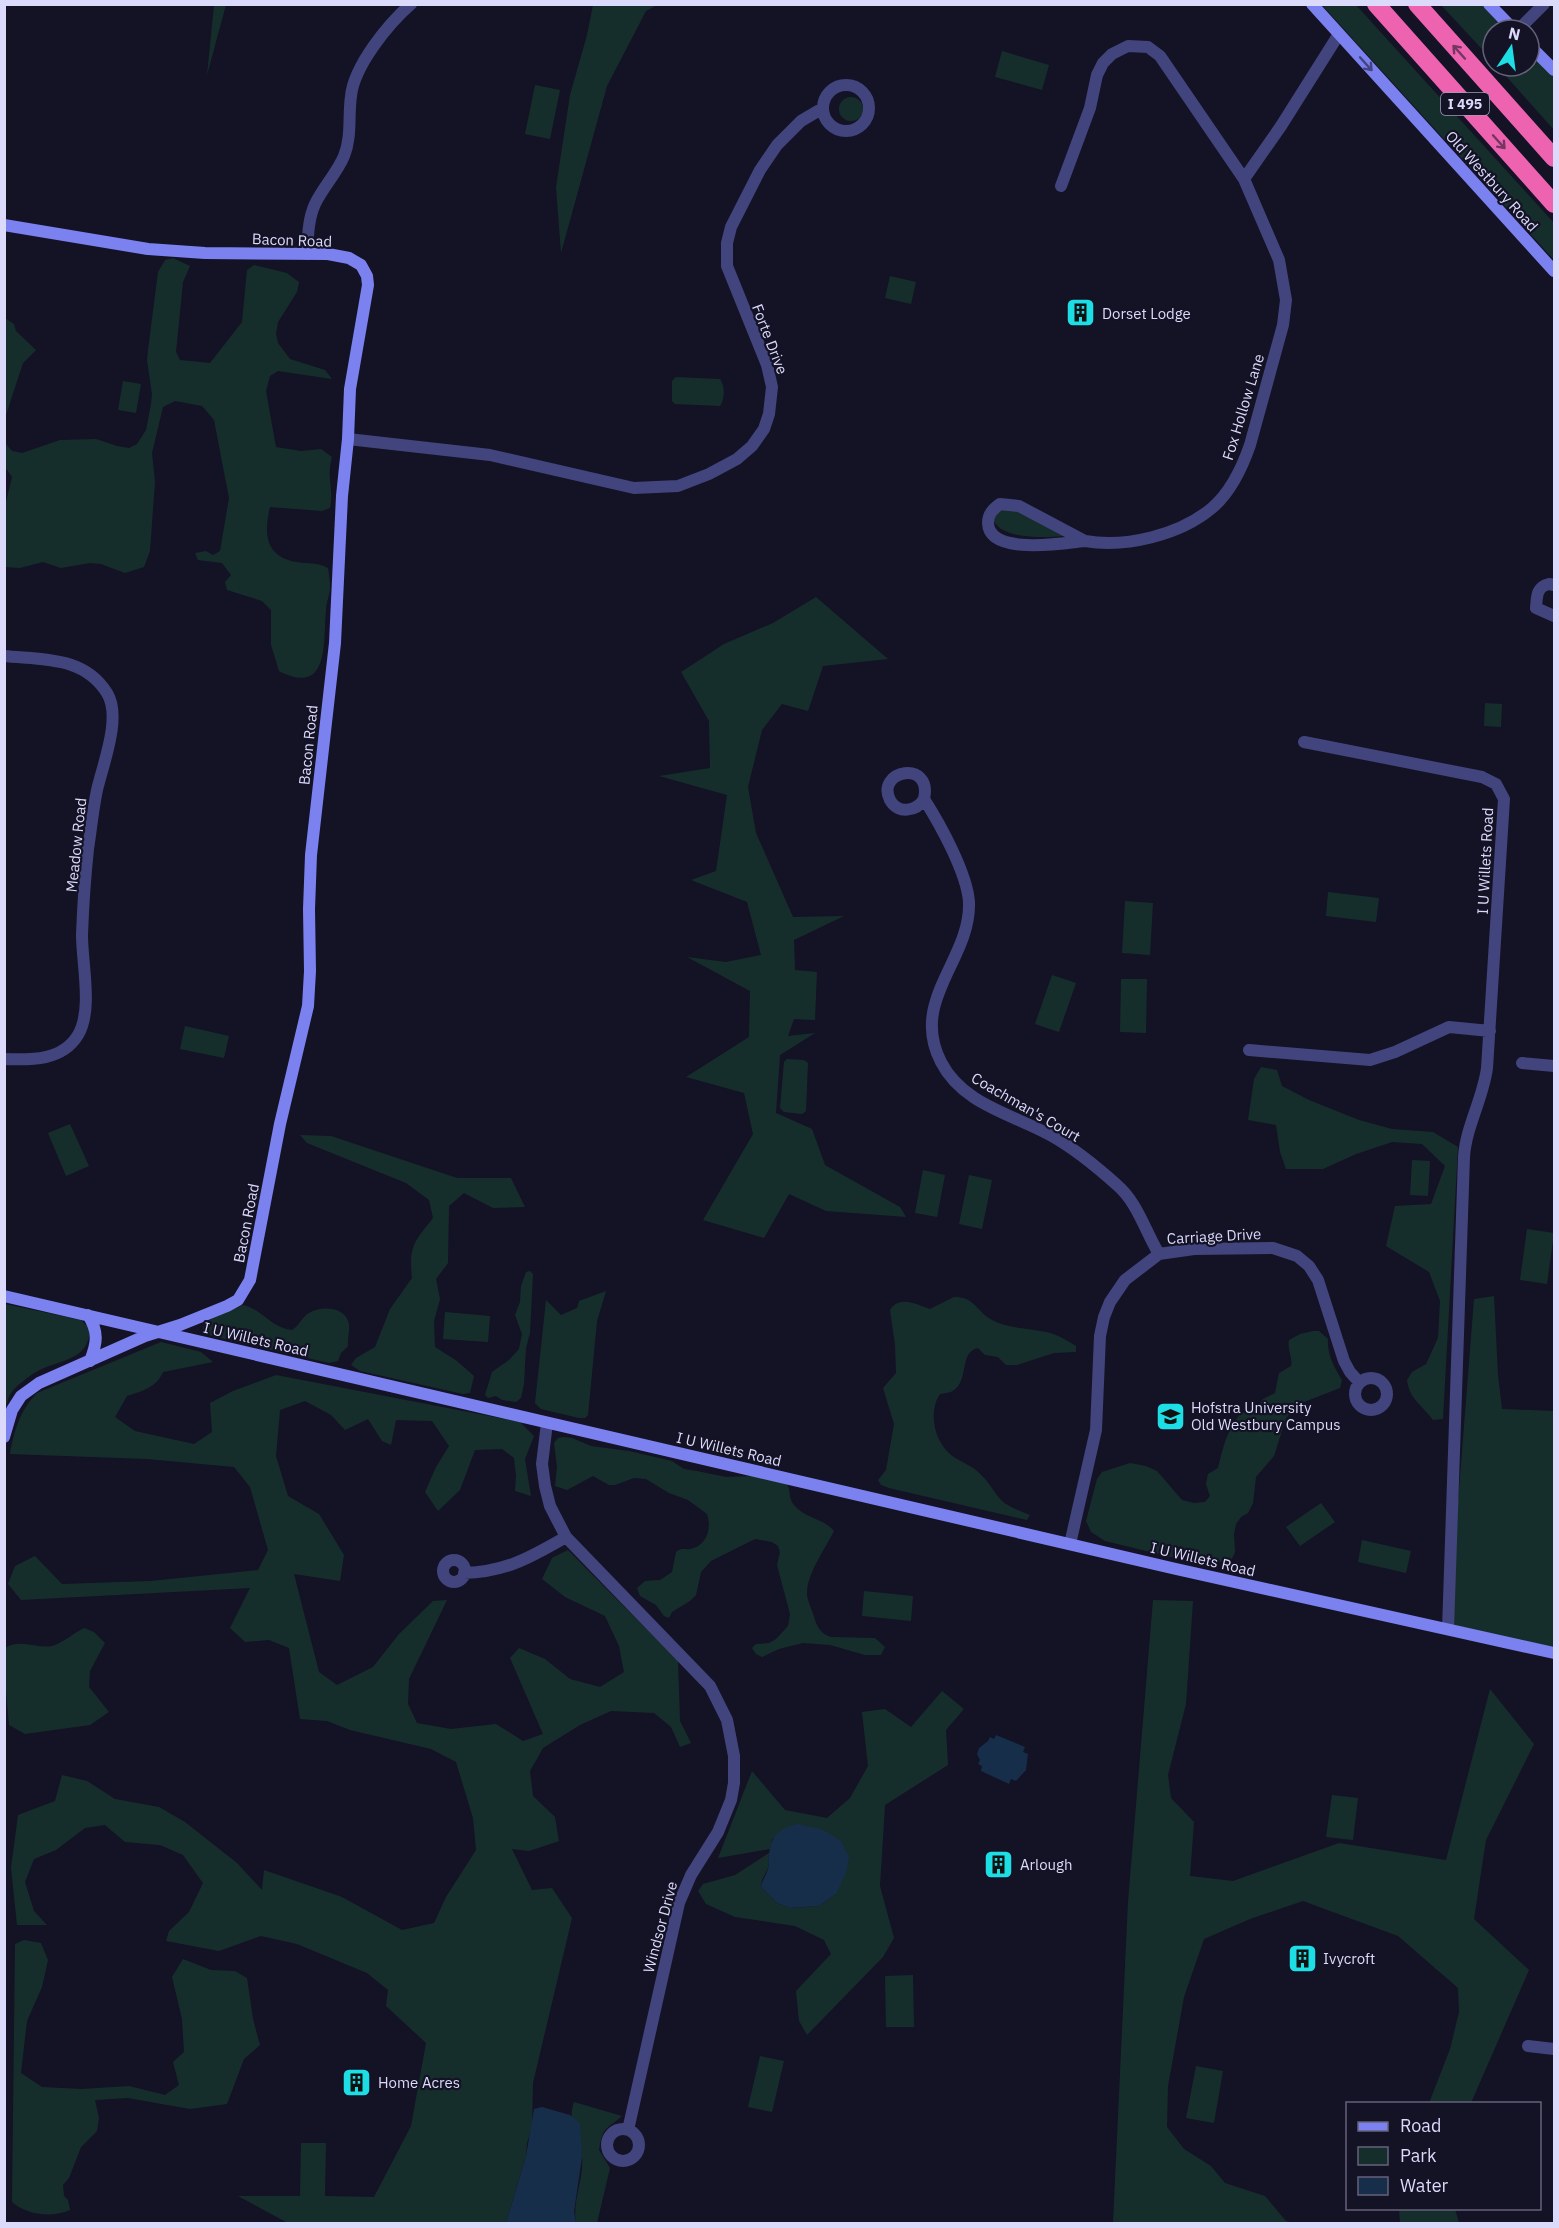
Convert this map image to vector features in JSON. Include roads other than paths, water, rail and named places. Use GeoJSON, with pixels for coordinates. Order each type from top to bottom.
{"type":"FeatureCollection","features":[{"type":"Feature","properties":{"kind":"highway","name":"I 495"},"geometry":{"type":"LineString","coordinates":[[1376,4],[1554,204]]}},
{"type":"Feature","properties":{"kind":"highway","name":"I 495"},"geometry":{"type":"LineString","coordinates":[[1417,4],[1554,158]]}},
{"type":"Feature","properties":{"kind":"street"},"geometry":{"type":"LineString","coordinates":[[306,254],[309,223],[315,203],[344,155],[350,133],[350,100],[355,78],[369,55],[411,4]]}},
{"type":"Feature","properties":{"kind":"street","name":"Old Westbury Road"},"geometry":{"type":"LineString","coordinates":[[1312,4],[1554,271]]}},
{"type":"Feature","properties":{"kind":"street"},"geometry":{"type":"LineString","coordinates":[[1489,4],[1504,18]]}},
{"type":"Feature","properties":{"kind":"street"},"geometry":{"type":"LineString","coordinates":[[1529,18],[1544,4]]}},
{"type":"Feature","properties":{"kind":"street"},"geometry":{"type":"LineString","coordinates":[[1244,179],[1281,126],[1339,34]]}},
{"type":"Feature","properties":{"kind":"street","name":"Fox Hollow Lane"},"geometry":{"type":"LineString","coordinates":[[1061,186],[1090,108],[1097,75],[1103,63],[1120,48],[1138,45],[1148,47],[1160,56],[1244,179],[1279,260],[1286,300],[1283,325],[1259,416],[1244,462],[1227,491],[1212,508],[1185,525],[1154,537],[1108,543],[1085,541],[1043,545],[1008,543],[991,534],[988,526],[989,518],[992,511],[1000,504],[1019,506],[1085,541]]}},
{"type":"Feature","properties":{"kind":"street"},"geometry":{"type":"LineString","coordinates":[[1541,57],[1554,70]]}},
{"type":"Feature","properties":{"kind":"street","name":"Forte Drive"},"geometry":{"type":"LineString","coordinates":[[348,439],[490,455],[634,488],[678,486],[709,474],[737,459],[752,446],[764,429],[770,414],[772,387],[767,365],[727,266],[727,243],[731,227],[760,170],[777,145],[801,121],[823,108]]}},
{"type":"Feature","properties":{"kind":"street","name":"Bacon Road"},"geometry":{"type":"LineString","coordinates":[[4,225],[147,249],[205,253],[328,254],[349,258],[361,265],[367,276],[368,292],[350,389],[335,643],[311,855],[308,1006],[291,1071],[250,1281],[238,1300],[227,1306],[145,1336],[39,1383],[21,1396],[12,1410],[4,1437]]}},
{"type":"Feature","properties":{"kind":"street"},"geometry":{"type":"LineString","coordinates":[[1554,585],[1549,584],[1539,589],[1536,608],[1554,616]]}},
{"type":"Feature","properties":{"kind":"street","name":"Meadow Road"},"geometry":{"type":"LineString","coordinates":[[4,656],[64,663],[85,669],[108,695],[112,708],[112,727],[97,791],[88,850],[82,935],[86,1005],[83,1023],[71,1043],[54,1055],[44,1059],[4,1059]]}},
{"type":"Feature","properties":{"kind":"street","name":"I U Willets Road"},"geometry":{"type":"LineString","coordinates":[[1304,742],[1472,775],[1490,781],[1500,789],[1504,806],[1490,1030],[1483,1090],[1464,1156],[1448,1629]]}},
{"type":"Feature","properties":{"kind":"street","name":"Coachman's Court"},"geometry":{"type":"LineString","coordinates":[[924,799],[961,872],[969,904],[965,932],[941,983],[933,1010],[933,1036],[941,1061],[955,1082],[971,1097],[1051,1136],[1117,1185],[1135,1207],[1159,1254]]}},
{"type":"Feature","properties":{"kind":"street"},"geometry":{"type":"LineString","coordinates":[[1249,1050],[1370,1060],[1395,1052],[1449,1027],[1490,1030]]}},
{"type":"Feature","properties":{"kind":"street"},"geometry":{"type":"LineString","coordinates":[[1522,1063],[1554,1066]]}},
{"type":"Feature","properties":{"kind":"street","name":"Carriage Drive"},"geometry":{"type":"LineString","coordinates":[[1070,1544],[1096,1430],[1100,1336],[1104,1317],[1110,1302],[1125,1280],[1159,1254],[1194,1249],[1273,1248],[1296,1256],[1309,1266],[1318,1280],[1344,1361],[1359,1382]]}},
{"type":"Feature","properties":{"kind":"street","name":"I U Willets Road"},"geometry":{"type":"LineString","coordinates":[[4,1296],[1070,1544],[1554,1653]]}},
{"type":"Feature","properties":{"kind":"street"},"geometry":{"type":"LineString","coordinates":[[88,1315],[95,1326],[97,1338],[90,1361]]}},
{"type":"Feature","properties":{"kind":"street","name":"Windsor Drive"},"geometry":{"type":"LineString","coordinates":[[547,1423],[542,1464],[545,1486],[556,1518],[566,1537],[710,1686],[727,1720],[734,1756],[734,1783],[725,1817],[691,1875],[679,1903],[628,2130]]}},
{"type":"Feature","properties":{"kind":"street"},"geometry":{"type":"LineString","coordinates":[[464,1573],[489,1572],[514,1565],[566,1537]]}},
{"type":"Feature","properties":{"kind":"street"},"geometry":{"type":"LineString","coordinates":[[1528,2046],[1554,2049]]}},
{"type":"Feature","properties":{"kind":"water"},"geometry":{"type":"Polygon","coordinates":[[[996,1735],[1025,1747],[1023,1752],[1028,1754],[1026,1770],[1016,1781],[1011,1779],[1009,1784],[981,1771],[982,1766],[978,1764],[979,1748],[990,1737],[994,1739],[996,1735]]]}},
{"type":"Feature","properties":{"kind":"water"},"geometry":{"type":"Polygon","coordinates":[[[797,1824],[821,1829],[841,1841],[849,1857],[846,1873],[836,1894],[819,1906],[790,1908],[777,1903],[761,1887],[768,1869],[770,1847],[774,1837],[785,1828],[797,1824]]]}},
{"type":"Feature","properties":{"kind":"water"},"geometry":{"type":"Polygon","coordinates":[[[542,2107],[570,2115],[580,2123],[582,2157],[574,2212],[576,2223],[506,2223],[526,2156],[534,2109],[542,2107]]]}},
{"type":"Feature","properties":{"kind":"place","name":"Dorset Lodge"},"geometry":{"type":"Point","coordinates":[1081,313]}},
{"type":"Feature","properties":{"kind":"place","name":"Hofstra University Old Westbury Campus"},"geometry":{"type":"Point","coordinates":[1170,1416]}},
{"type":"Feature","properties":{"kind":"place","name":"Arlough"},"geometry":{"type":"Point","coordinates":[999,1864]}},
{"type":"Feature","properties":{"kind":"place","name":"Ivycroft"},"geometry":{"type":"Point","coordinates":[1302,1958]}},
{"type":"Feature","properties":{"kind":"place","name":"Home Acres"},"geometry":{"type":"Point","coordinates":[357,2082]}}]}
